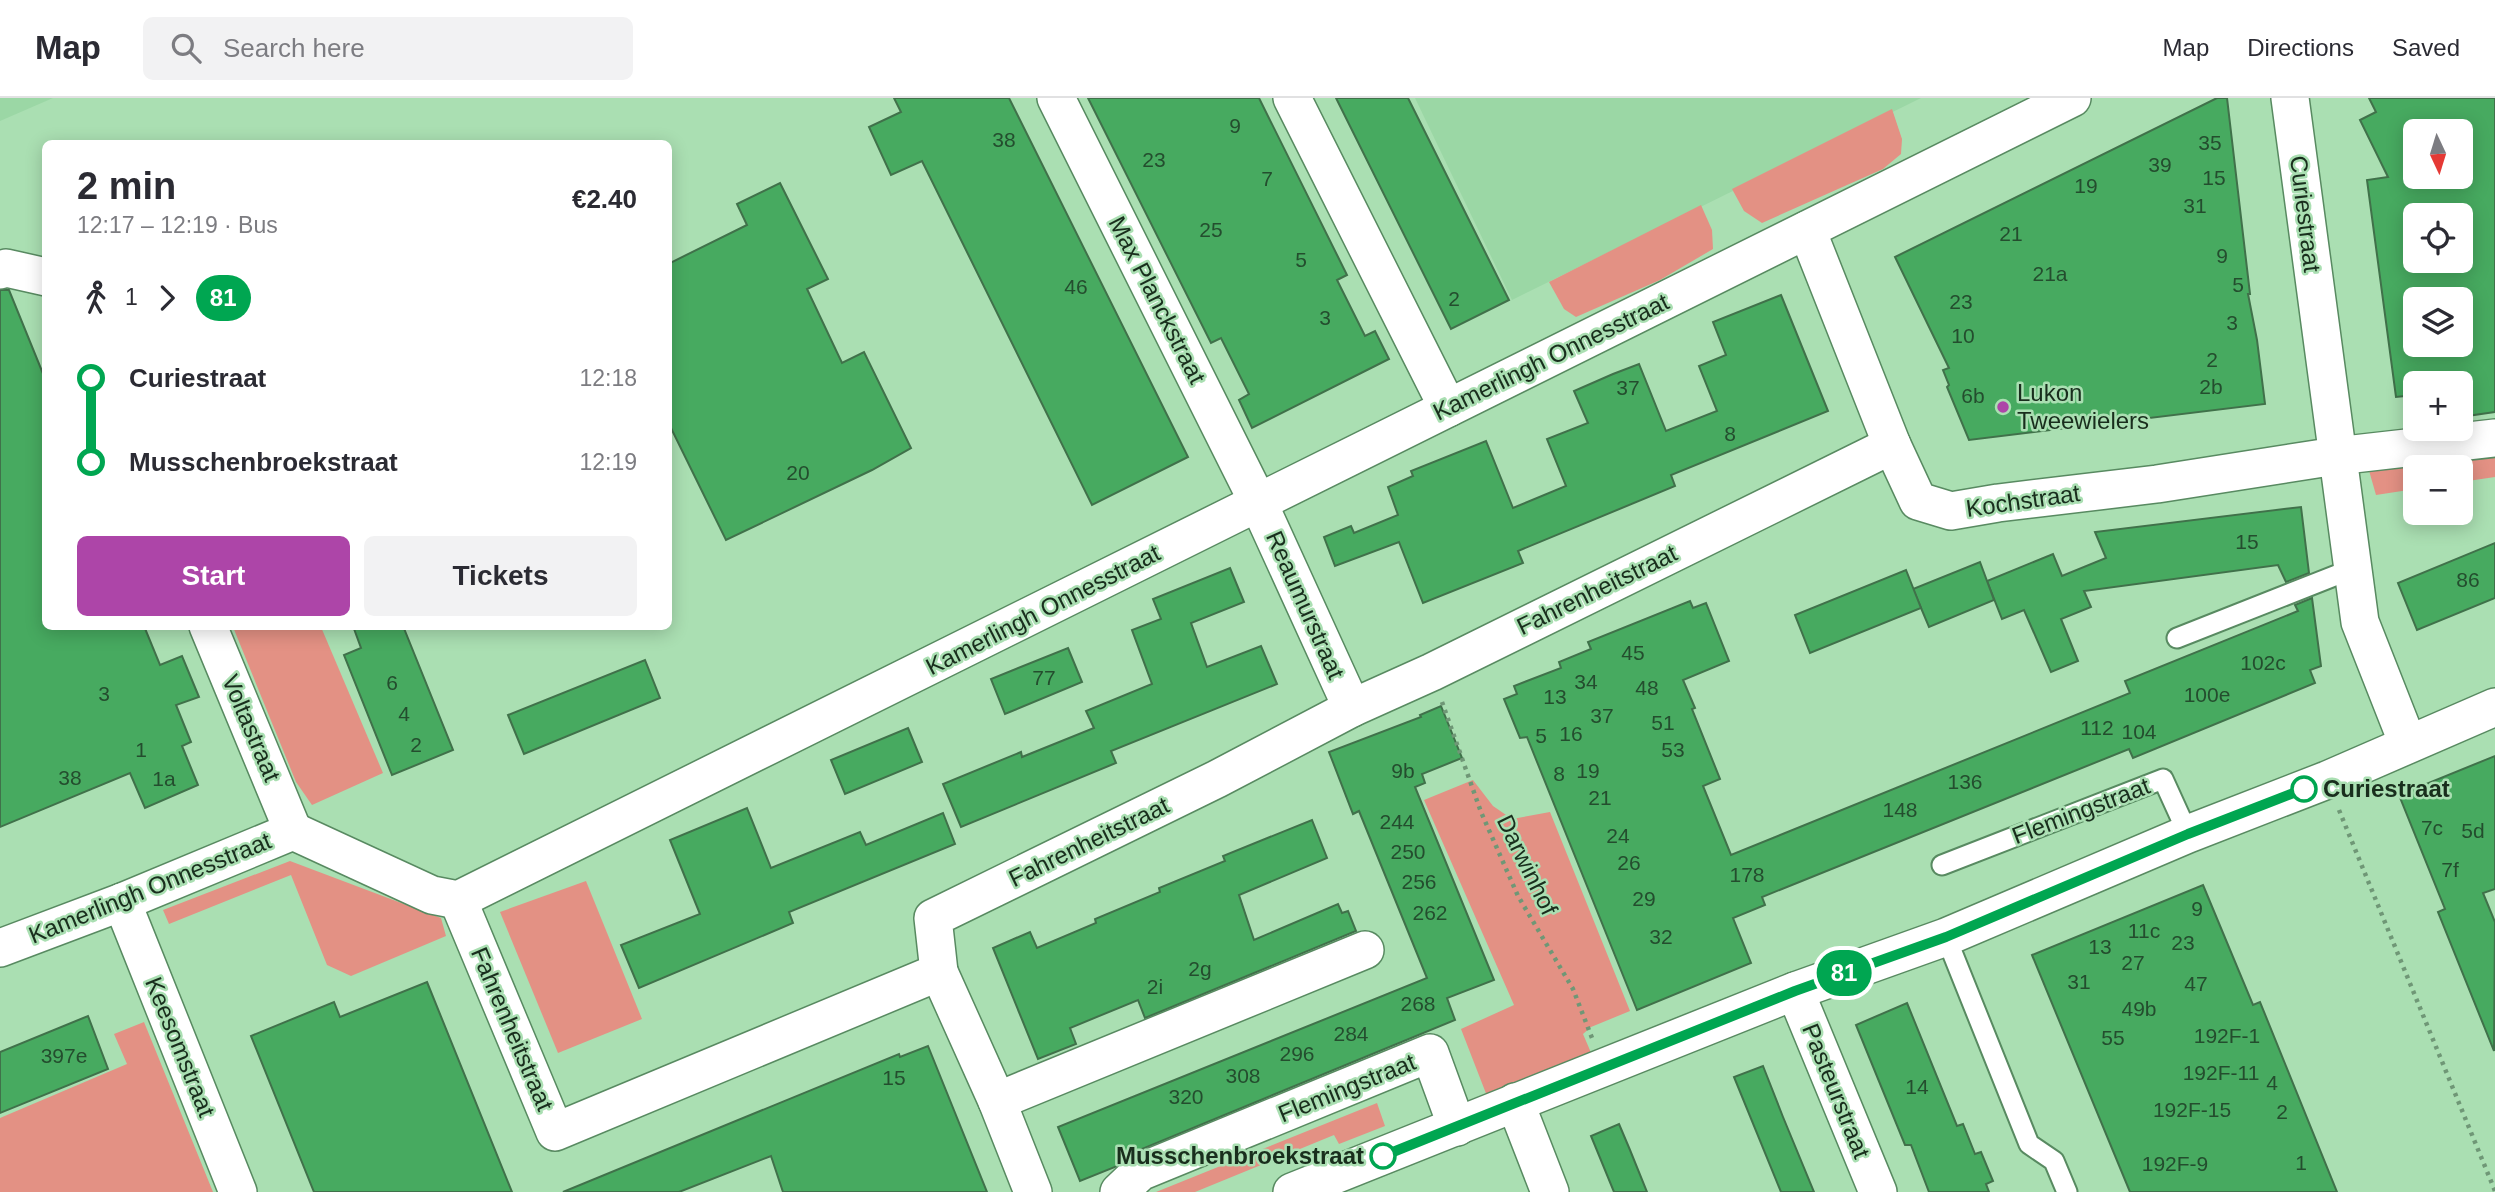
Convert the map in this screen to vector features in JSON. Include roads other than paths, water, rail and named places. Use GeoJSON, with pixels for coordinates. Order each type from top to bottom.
{"type":"FeatureCollection","features":[{"type":"Feature","properties":{"kind":"street","name":"Max Planckstraat"},"geometry":{"type":"LineString","coordinates":[[1056,98],[1258,502]]}},
{"type":"Feature","properties":{"kind":"street"},"geometry":{"type":"LineString","coordinates":[[1292,98],[1448,408]]}},
{"type":"Feature","properties":{"kind":"street","name":"Kamerlingh Onnesstraat"},"geometry":{"type":"LineString","coordinates":[[0,948],[122,902],[293,831],[432,895],[458,900],[2071,98]]}},
{"type":"Feature","properties":{"kind":"street","name":"Curiestraat"},"geometry":{"type":"LineString","coordinates":[[2290,98],[2360,622],[2407,744]]}},
{"type":"Feature","properties":{"kind":"street","name":"Kochstraat"},"geometry":{"type":"LineString","coordinates":[[1807,230],[1892,445],[1918,501],[1951,511],[2157,484],[2336,456]]}},
{"type":"Feature","properties":{"kind":"street"},"geometry":{"type":"LineString","coordinates":[[0,270],[6,268],[42,276]]}},
{"type":"Feature","properties":{"kind":"street"},"geometry":{"type":"LineString","coordinates":[[2336,456],[2495,438]]}},
{"type":"Feature","properties":{"kind":"street","name":"Fahrenheitstraat"},"geometry":{"type":"LineString","coordinates":[[458,900],[555,1132],[939,972],[933,918],[1205,785],[1352,708],[1432,672],[1892,445]]}},
{"type":"Feature","properties":{"kind":"street","name":"Reaumurstraat"},"geometry":{"type":"LineString","coordinates":[[1258,502],[1352,708]]}},
{"type":"Feature","properties":{"kind":"street","name":"Voltastraat"},"geometry":{"type":"LineString","coordinates":[[210,630],[293,831]]}},
{"type":"Feature","properties":{"kind":"street"},"geometry":{"type":"LineString","coordinates":[[1292,1192],[1795,991],[1946,937],[2188,834],[2327,780],[2495,707]]}},
{"type":"Feature","properties":{"kind":"street","name":"Keesomstraat"},"geometry":{"type":"LineString","coordinates":[[122,902],[238,1192]]}},
{"type":"Feature","properties":{"kind":"street"},"geometry":{"type":"LineString","coordinates":[[997,1101],[1365,950]]}},
{"type":"Feature","properties":{"kind":"street"},"geometry":{"type":"LineString","coordinates":[[939,972],[997,1101],[1033,1192]]}},
{"type":"Feature","properties":{"kind":"street","name":"Pasteurstraat"},"geometry":{"type":"LineString","coordinates":[[1795,991],[1878,1192]]}},
{"type":"Feature","properties":{"kind":"street","name":"Flemingstraat"},"geometry":{"type":"LineString","coordinates":[[1119,1192],[1140,1172],[1430,1053],[1457,1127]]}},
{"type":"Feature","properties":{"kind":"street"},"geometry":{"type":"LineString","coordinates":[[1515,1102],[1550,1192]]}},
{"type":"Feature","properties":{"kind":"lane"},"geometry":{"type":"LineString","coordinates":[[2178,638],[2352,569]]}},
{"type":"Feature","properties":{"kind":"lane","name":"Flemingstraat"},"geometry":{"type":"LineString","coordinates":[[1942,865],[2163,779],[2188,834]]}},
{"type":"Feature","properties":{"kind":"lane"},"geometry":{"type":"LineString","coordinates":[[1946,937],[2029,1144],[2054,1161],[2067,1192]]}},
{"type":"Feature","properties":{"kind":"place","name":"Lukon Tweewielers"},"geometry":{"type":"Point","coordinates":[2003,407]}},
{"type":"Feature","properties":{"kind":"place","name":"Curiestraat"},"geometry":{"type":"Point","coordinates":[2304,789]}},
{"type":"Feature","properties":{"kind":"place","name":"Musschenbroekstraat"},"geometry":{"type":"Point","coordinates":[1383,1156]}}]}
